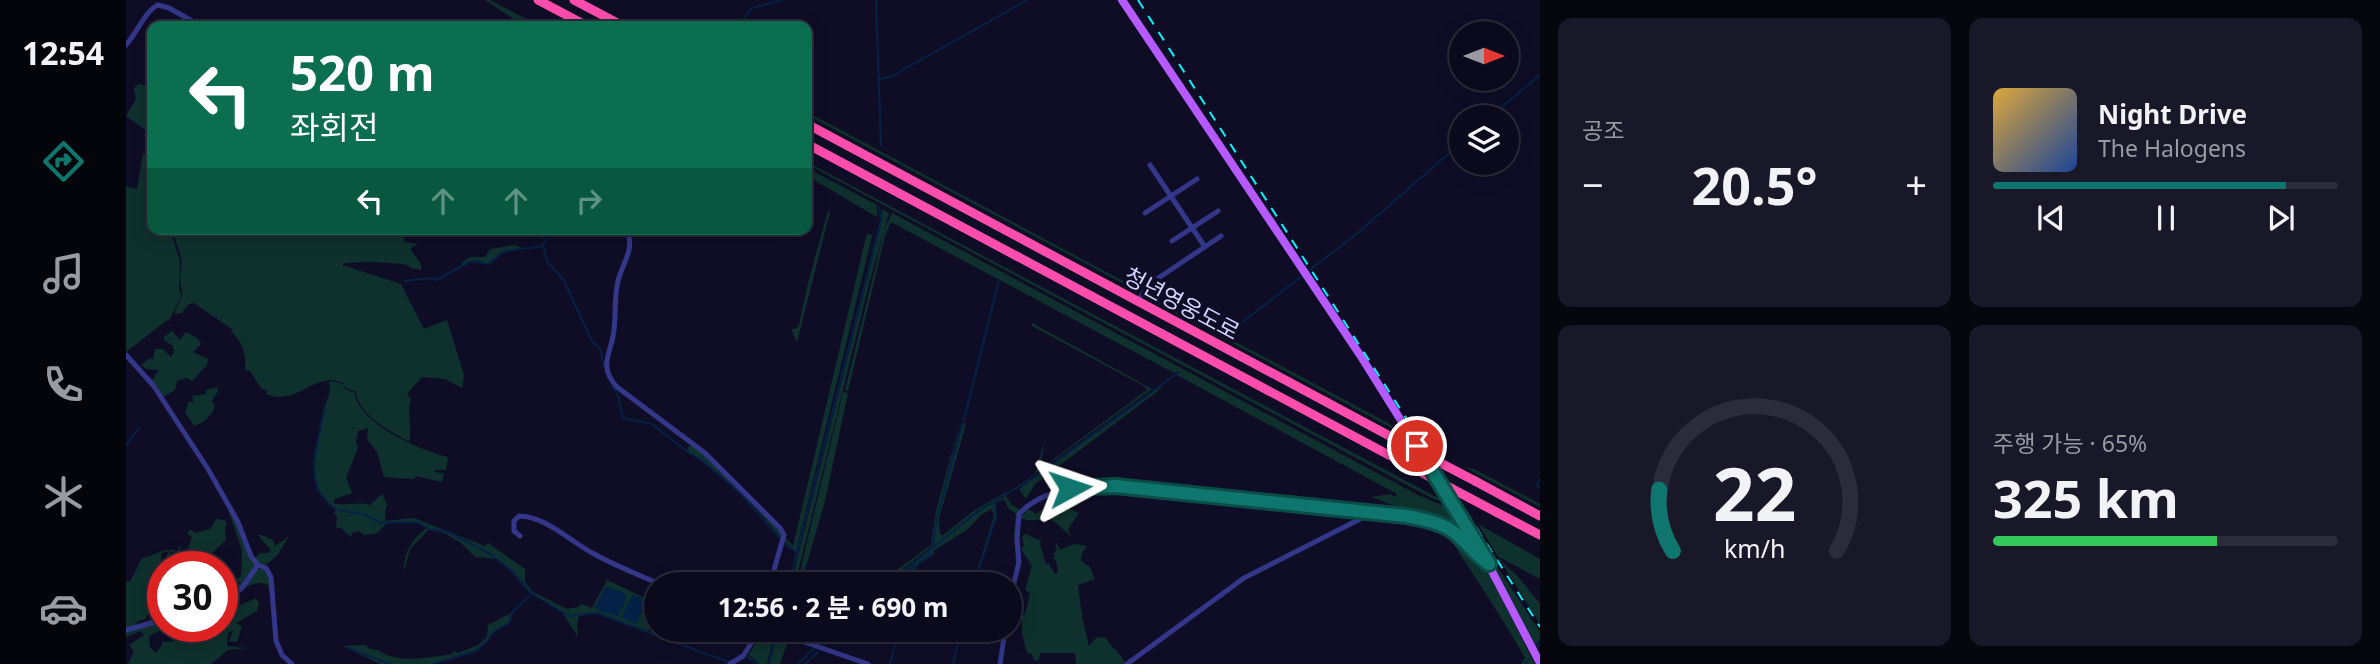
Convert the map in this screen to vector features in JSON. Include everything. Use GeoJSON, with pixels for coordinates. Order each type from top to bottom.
{"type":"FeatureCollection","features":[{"type":"Feature","properties":{"kind":"highway"},"geometry":{"type":"LineString","coordinates":[[538,0],[578,21]]}},
{"type":"Feature","properties":{"kind":"highway"},"geometry":{"type":"LineString","coordinates":[[574,0],[614,21]]}},
{"type":"Feature","properties":{"kind":"highway","name":"청년영웅도로"},"geometry":{"type":"LineString","coordinates":[[812,127],[1540,516]]}},
{"type":"Feature","properties":{"kind":"highway","name":"청년영웅도로"},"geometry":{"type":"LineString","coordinates":[[812,147],[1540,535]]}},
{"type":"Feature","properties":{"kind":"main road"},"geometry":{"type":"LineString","coordinates":[[1122,0],[1360,355],[1460,513],[1540,663]]}},
{"type":"Feature","properties":{"kind":"street"},"geometry":{"type":"LineString","coordinates":[[126,45],[143,23],[149,10],[158,5],[192,21]]}},
{"type":"Feature","properties":{"kind":"street"},"geometry":{"type":"LineString","coordinates":[[1150,166],[1205,247]]}},
{"type":"Feature","properties":{"kind":"street"},"geometry":{"type":"LineString","coordinates":[[1145,213],[1197,179]]}},
{"type":"Feature","properties":{"kind":"street"},"geometry":{"type":"LineString","coordinates":[[1172,241],[1218,211]]}},
{"type":"Feature","properties":{"kind":"street"},"geometry":{"type":"LineString","coordinates":[[629,235],[631,252],[619,279],[613,337],[606,360],[611,380],[705,453],[780,528],[784,535],[773,572]]}},
{"type":"Feature","properties":{"kind":"street"},"geometry":{"type":"LineString","coordinates":[[1138,301],[1148,285],[1221,236]]}},
{"type":"Feature","properties":{"kind":"street"},"geometry":{"type":"LineString","coordinates":[[126,355],[153,386],[208,469],[238,522],[251,556],[258,565],[266,568],[271,577],[278,649],[292,664]]}},
{"type":"Feature","properties":{"kind":"street"},"geometry":{"type":"LineString","coordinates":[[1017,572],[1019,514],[1024,509],[1070,488],[1115,486],[1406,516],[1440,525],[1454,532],[1472,552],[1489,564]]}},
{"type":"Feature","properties":{"kind":"street"},"geometry":{"type":"LineString","coordinates":[[1127,664],[1244,579],[1360,519],[1378,513]]}},
{"type":"Feature","properties":{"kind":"street"},"geometry":{"type":"LineString","coordinates":[[520,536],[514,531],[514,521],[519,516],[529,517],[600,558],[644,577]]}},
{"type":"Feature","properties":{"kind":"street"},"geometry":{"type":"LineString","coordinates":[[238,591],[258,565]]}},
{"type":"Feature","properties":{"kind":"street"},"geometry":{"type":"LineString","coordinates":[[126,630],[147,625]]}},
{"type":"Feature","properties":{"kind":"street"},"geometry":{"type":"LineString","coordinates":[[730,664],[743,656],[753,642]]}},
{"type":"Feature","properties":{"kind":"street"},"geometry":{"type":"LineString","coordinates":[[805,642],[868,664]]}},
{"type":"Feature","properties":{"kind":"street"},"geometry":{"type":"LineString","coordinates":[[1000,664],[1003,642]]}},
{"type":"Feature","properties":{"kind":"green space"},"geometry":{"type":"Polygon","coordinates":[[[485,0],[530,21],[516,21],[485,0]]]}},
{"type":"Feature","properties":{"kind":"green space"},"geometry":{"type":"Polygon","coordinates":[[[139,84],[147,86],[147,131],[126,116],[136,99],[134,88],[139,84]]]}},
{"type":"Feature","properties":{"kind":"green space"},"geometry":{"type":"Polygon","coordinates":[[[812,115],[1140,290],[1137,291],[812,118],[812,115]]]}},
{"type":"Feature","properties":{"kind":"green space"},"geometry":{"type":"Polygon","coordinates":[[[143,153],[147,158],[147,235],[172,235],[180,261],[181,296],[169,321],[126,352],[126,186],[137,189],[143,153]]]}},
{"type":"Feature","properties":{"kind":"green space"},"geometry":{"type":"Polygon","coordinates":[[[812,165],[1442,500],[1436,500],[812,165]]]}},
{"type":"Feature","properties":{"kind":"green space"},"geometry":{"type":"Polygon","coordinates":[[[812,171],[877,205],[877,217],[812,179],[812,171]]]}},
{"type":"Feature","properties":{"kind":"green space"},"geometry":{"type":"Polygon","coordinates":[[[882,209],[889,213],[798,572],[794,572],[882,220],[882,209]]]}},
{"type":"Feature","properties":{"kind":"green space"},"geometry":{"type":"Polygon","coordinates":[[[828,211],[830,212],[797,342],[791,329],[799,325],[828,211]]]}},
{"type":"Feature","properties":{"kind":"green space"},"geometry":{"type":"Polygon","coordinates":[[[892,213],[1418,495],[1454,510],[1478,553],[1452,529],[1408,514],[1408,511],[1372,497],[1390,494],[1395,497],[1397,494],[1177,375],[1178,371],[1174,373],[891,222],[885,236],[848,391],[845,390],[885,228],[892,213]]]}},
{"type":"Feature","properties":{"kind":"green space"},"geometry":{"type":"Polygon","coordinates":[[[875,224],[796,551],[783,540],[785,537],[793,546],[867,233],[872,235],[875,224]]]}},
{"type":"Feature","properties":{"kind":"green space"},"geometry":{"type":"Polygon","coordinates":[[[174,235],[403,235],[404,242],[418,244],[411,250],[421,264],[421,270],[408,265],[385,263],[353,262],[342,265],[401,284],[424,329],[447,320],[464,375],[462,388],[445,379],[422,377],[407,394],[411,399],[409,442],[369,415],[358,401],[356,392],[346,388],[343,383],[323,381],[285,396],[266,394],[268,391],[261,388],[250,371],[245,370],[243,350],[239,340],[231,332],[233,330],[194,303],[189,304],[182,313],[174,314],[182,295],[182,260],[174,235]]]}},
{"type":"Feature","properties":{"kind":"green space"},"geometry":{"type":"Polygon","coordinates":[[[515,245],[522,248],[501,253],[488,264],[476,260],[462,265],[462,262],[471,257],[485,257],[490,249],[515,245]]]}},
{"type":"Feature","properties":{"kind":"green space"},"geometry":{"type":"Polygon","coordinates":[[[1146,294],[1390,424],[1395,430],[1146,297],[1146,294]]]}},
{"type":"Feature","properties":{"kind":"green space"},"geometry":{"type":"Polygon","coordinates":[[[1032,323],[1152,389],[1007,494],[1035,473],[1045,441],[1040,469],[1147,390],[1032,326],[1032,323]]]}},
{"type":"Feature","properties":{"kind":"green space"},"geometry":{"type":"Polygon","coordinates":[[[172,331],[180,340],[186,332],[198,339],[201,344],[193,352],[208,359],[207,365],[192,381],[187,378],[177,381],[175,390],[162,398],[151,382],[159,370],[146,369],[141,365],[150,358],[153,359],[155,349],[163,349],[171,357],[173,346],[164,340],[164,337],[172,331]]]}},
{"type":"Feature","properties":{"kind":"green space"},"geometry":{"type":"Polygon","coordinates":[[[332,381],[343,384],[345,389],[355,393],[367,415],[393,434],[423,449],[448,457],[446,470],[435,470],[444,474],[442,482],[416,476],[414,479],[384,477],[377,452],[367,439],[368,428],[358,431],[358,448],[346,477],[352,493],[335,499],[333,503],[370,505],[382,494],[388,506],[385,521],[414,518],[485,546],[488,543],[525,569],[525,582],[533,592],[567,609],[581,604],[592,608],[607,580],[644,597],[644,631],[597,613],[579,616],[578,637],[562,612],[531,593],[498,559],[475,557],[461,543],[446,534],[429,529],[410,549],[404,572],[405,558],[410,547],[427,528],[417,522],[387,523],[377,533],[364,535],[359,531],[352,533],[351,537],[341,528],[336,528],[336,509],[325,499],[319,488],[315,462],[329,382],[332,381]],[[606,587],[599,600],[618,616],[627,597],[606,587]]]}},
{"type":"Feature","properties":{"kind":"green space"},"geometry":{"type":"Polygon","coordinates":[[[1164,384],[1035,484],[1026,499],[1019,489],[1164,384]]]}},
{"type":"Feature","properties":{"kind":"green space"},"geometry":{"type":"Polygon","coordinates":[[[217,387],[218,391],[212,401],[215,406],[212,413],[194,426],[185,412],[189,401],[194,403],[192,396],[206,394],[206,390],[217,387]]]}},
{"type":"Feature","properties":{"kind":"green space"},"geometry":{"type":"Polygon","coordinates":[[[843,392],[848,393],[825,501],[804,572],[800,572],[843,392]]]}},
{"type":"Feature","properties":{"kind":"green space"},"geometry":{"type":"Polygon","coordinates":[[[960,423],[935,527],[963,423],[966,424],[939,519],[940,534],[943,535],[975,510],[1006,492],[978,510],[941,540],[984,508],[1006,496],[1011,504],[1020,510],[1018,563],[1016,564],[1014,535],[1016,514],[1008,508],[1004,499],[995,503],[996,517],[977,572],[994,516],[992,509],[981,515],[968,529],[933,551],[934,554],[917,566],[916,572],[916,565],[929,555],[903,572],[936,545],[935,532],[932,546],[899,572],[894,572],[931,545],[936,511],[960,423]]]}},
{"type":"Feature","properties":{"kind":"green space"},"geometry":{"type":"Polygon","coordinates":[[[691,444],[782,532],[781,539],[738,490],[686,451],[691,444]]]}},
{"type":"Feature","properties":{"kind":"green space"},"geometry":{"type":"Polygon","coordinates":[[[1464,467],[1474,469],[1540,504],[1540,507],[1464,467]]]}},
{"type":"Feature","properties":{"kind":"green space"},"geometry":{"type":"Polygon","coordinates":[[[225,501],[257,565],[246,583],[238,588],[241,582],[238,582],[238,578],[241,577],[242,550],[225,501]]]}},
{"type":"Feature","properties":{"kind":"green space"},"geometry":{"type":"Polygon","coordinates":[[[1061,504],[1079,513],[1068,529],[1071,536],[1052,521],[1020,518],[1028,509],[1036,514],[1061,504]]]}},
{"type":"Feature","properties":{"kind":"green space"},"geometry":{"type":"Polygon","coordinates":[[[216,519],[224,520],[227,523],[226,540],[214,551],[188,551],[192,537],[187,534],[190,529],[195,533],[210,529],[216,519]]]}},
{"type":"Feature","properties":{"kind":"green space"},"geometry":{"type":"Polygon","coordinates":[[[1478,524],[1540,559],[1540,579],[1499,557],[1540,603],[1540,624],[1478,524]]]}},
{"type":"Feature","properties":{"kind":"green space"},"geometry":{"type":"Polygon","coordinates":[[[1444,529],[1452,533],[1484,565],[1535,664],[1521,664],[1525,658],[1444,529]]]}},
{"type":"Feature","properties":{"kind":"green space"},"geometry":{"type":"Polygon","coordinates":[[[259,534],[273,540],[275,546],[289,536],[277,556],[264,566],[254,559],[260,553],[269,553],[271,550],[259,534]]]}},
{"type":"Feature","properties":{"kind":"green space"},"geometry":{"type":"Polygon","coordinates":[[[1026,534],[1041,541],[1046,564],[1049,564],[1055,574],[1058,572],[1056,560],[1052,559],[1057,550],[1055,544],[1057,543],[1060,550],[1074,544],[1087,546],[1081,555],[1081,561],[1090,567],[1095,579],[1078,585],[1089,646],[1096,638],[1105,637],[1125,664],[1076,664],[1075,653],[1040,653],[1039,660],[1034,660],[1032,654],[1027,653],[1022,633],[1022,616],[1025,614],[1030,594],[1025,589],[1032,566],[1021,549],[1024,546],[1022,536],[1026,534]]]}},
{"type":"Feature","properties":{"kind":"green space"},"geometry":{"type":"Polygon","coordinates":[[[1482,544],[1540,632],[1540,638],[1534,648],[1482,544]]]}},
{"type":"Feature","properties":{"kind":"green space"},"geometry":{"type":"Polygon","coordinates":[[[146,557],[147,616],[136,622],[147,621],[147,624],[126,629],[126,581],[130,582],[142,558],[146,557]]]}},
{"type":"Feature","properties":{"kind":"green space"},"geometry":{"type":"Polygon","coordinates":[[[264,568],[269,578],[272,604],[268,585],[261,583],[249,586],[238,595],[257,570],[264,568]]]}},
{"type":"Feature","properties":{"kind":"green space"},"geometry":{"type":"Polygon","coordinates":[[[256,598],[259,604],[257,611],[238,622],[238,606],[256,598]]]}},
{"type":"Feature","properties":{"kind":"green space"},"geometry":{"type":"Polygon","coordinates":[[[511,613],[509,622],[493,632],[488,640],[475,650],[431,664],[392,664],[347,647],[387,664],[380,664],[343,646],[365,645],[394,657],[413,659],[452,654],[453,651],[458,653],[478,645],[487,637],[488,625],[511,613]]]}},
{"type":"Feature","properties":{"kind":"green space"},"geometry":{"type":"Polygon","coordinates":[[[147,626],[147,642],[150,642],[150,647],[155,653],[162,646],[162,642],[227,642],[227,646],[247,648],[228,650],[211,664],[128,664],[134,651],[129,645],[144,635],[141,631],[126,637],[126,631],[147,626]]]}},
{"type":"Feature","properties":{"kind":"green space"},"geometry":{"type":"Polygon","coordinates":[[[772,642],[767,664],[759,664],[748,654],[757,643],[772,642]]]}},
{"type":"Feature","properties":{"kind":"green space"},"geometry":{"type":"Polygon","coordinates":[[[775,642],[788,642],[780,664],[770,664],[775,642]]]}},
{"type":"Feature","properties":{"kind":"water"},"geometry":{"type":"Polygon","coordinates":[[[606,587],[627,597],[618,616],[595,607],[606,587]]]}},
{"type":"Feature","properties":{"kind":"water"},"geometry":{"type":"Polygon","coordinates":[[[632,596],[644,600],[644,608],[636,624],[621,617],[632,596]]]}},
{"type":"Feature","properties":{"kind":"waterway"},"geometry":{"type":"LineString","coordinates":[[744,18],[752,8],[782,0]]}},
{"type":"Feature","properties":{"kind":"waterway"},"geometry":{"type":"LineString","coordinates":[[876,0],[881,146]]}},
{"type":"Feature","properties":{"kind":"waterway"},"geometry":{"type":"LineString","coordinates":[[880,79],[892,76],[1027,0]]}},
{"type":"Feature","properties":{"kind":"waterway"},"geometry":{"type":"LineString","coordinates":[[1504,105],[1540,75]]}},
{"type":"Feature","properties":{"kind":"waterway"},"geometry":{"type":"LineString","coordinates":[[1307,272],[1354,236],[1449,153]]}},
{"type":"Feature","properties":{"kind":"waterway"},"geometry":{"type":"LineString","coordinates":[[792,572],[881,220],[879,207]]}},
{"type":"Feature","properties":{"kind":"waterway"},"geometry":{"type":"LineString","coordinates":[[541,235],[545,240],[543,246]]}},
{"type":"Feature","properties":{"kind":"waterway"},"geometry":{"type":"LineString","coordinates":[[404,281],[432,278],[436,280],[471,261],[488,264],[507,251],[543,246],[548,263],[563,279],[592,341],[601,350],[604,366]]}},
{"type":"Feature","properties":{"kind":"waterway"},"geometry":{"type":"LineString","coordinates":[[1232,330],[1302,276]]}},
{"type":"Feature","properties":{"kind":"waterway"},"geometry":{"type":"LineString","coordinates":[[964,420],[999,280]]}},
{"type":"Feature","properties":{"kind":"waterway"},"geometry":{"type":"LineString","coordinates":[[902,572],[984,507],[1033,478],[1179,372]]}},
{"type":"Feature","properties":{"kind":"waterway"},"geometry":{"type":"LineString","coordinates":[[612,386],[618,396],[623,418],[652,424],[703,461],[741,494],[780,538]]}},
{"type":"Feature","properties":{"kind":"waterway"},"geometry":{"type":"LineString","coordinates":[[325,406],[314,460],[315,478],[318,490],[337,510],[364,514],[381,523],[417,522],[429,529],[449,532],[490,554],[511,570],[531,593],[569,616],[597,613],[728,662],[732,660]]}},
{"type":"Feature","properties":{"kind":"waterway"},"geometry":{"type":"LineString","coordinates":[[933,546],[937,519],[962,424]]}},
{"type":"Feature","properties":{"kind":"waterway"},"geometry":{"type":"LineString","coordinates":[[126,445],[139,428]]}},
{"type":"Feature","properties":{"kind":"waterway"},"geometry":{"type":"LineString","coordinates":[[1540,478],[1537,486],[1540,488]]}},
{"type":"Feature","properties":{"kind":"waterway"},"geometry":{"type":"LineString","coordinates":[[978,572],[996,517],[995,501]]}},
{"type":"Feature","properties":{"kind":"waterway"},"geometry":{"type":"LineString","coordinates":[[784,543],[796,552]]}},
{"type":"Feature","properties":{"kind":"waterway"},"geometry":{"type":"LineString","coordinates":[[908,572],[931,554],[929,551]]}},
{"type":"Feature","properties":{"kind":"waterway"},"geometry":{"type":"LineString","coordinates":[[914,572],[915,566]]}},
{"type":"Feature","properties":{"kind":"waterway"},"geometry":{"type":"LineString","coordinates":[[433,664],[476,651],[493,632],[509,623],[512,613],[530,595]]}},
{"type":"Feature","properties":{"kind":"waterway"},"geometry":{"type":"LineString","coordinates":[[1537,648],[1540,639]]}},
{"type":"Feature","properties":{"kind":"waterway"},"geometry":{"type":"LineString","coordinates":[[769,664],[774,642]]}},
{"type":"Feature","properties":{"kind":"waterway"},"geometry":{"type":"LineString","coordinates":[[823,645],[827,642]]}},
{"type":"Feature","properties":{"kind":"waterway"},"geometry":{"type":"LineString","coordinates":[[890,664],[896,642]]}},
{"type":"Feature","properties":{"kind":"waterway"},"geometry":{"type":"LineString","coordinates":[[953,664],[958,642]]}},
{"type":"Feature","properties":{"kind":"waterway"},"geometry":{"type":"LineString","coordinates":[[349,648],[389,664]]}},
{"type":"Feature","properties":{"kind":"waterway"},"geometry":{"type":"LineString","coordinates":[[798,664],[814,648]]}},
{"type":"Feature","properties":{"kind":"waterway"},"geometry":{"type":"LineString","coordinates":[[805,664],[819,651]]}},
{"type":"Feature","properties":{"kind":"waterway"},"geometry":{"type":"LineString","coordinates":[[747,656],[756,664]]}},
{"type":"Feature","properties":{"kind":"waterway"},"geometry":{"type":"LineString","coordinates":[[1525,664],[1529,659]]}},
{"type":"Feature","properties":{"kind":"railway"},"geometry":{"type":"LineString","coordinates":[[1138,0],[1540,627]]}},
{"type":"Feature","properties":{"kind":"route"},"geometry":{"type":"LineString","coordinates":[[1070,488],[1115,486],[1416,517],[1454,532],[1472,552],[1489,564],[1417,446]]}}]}
